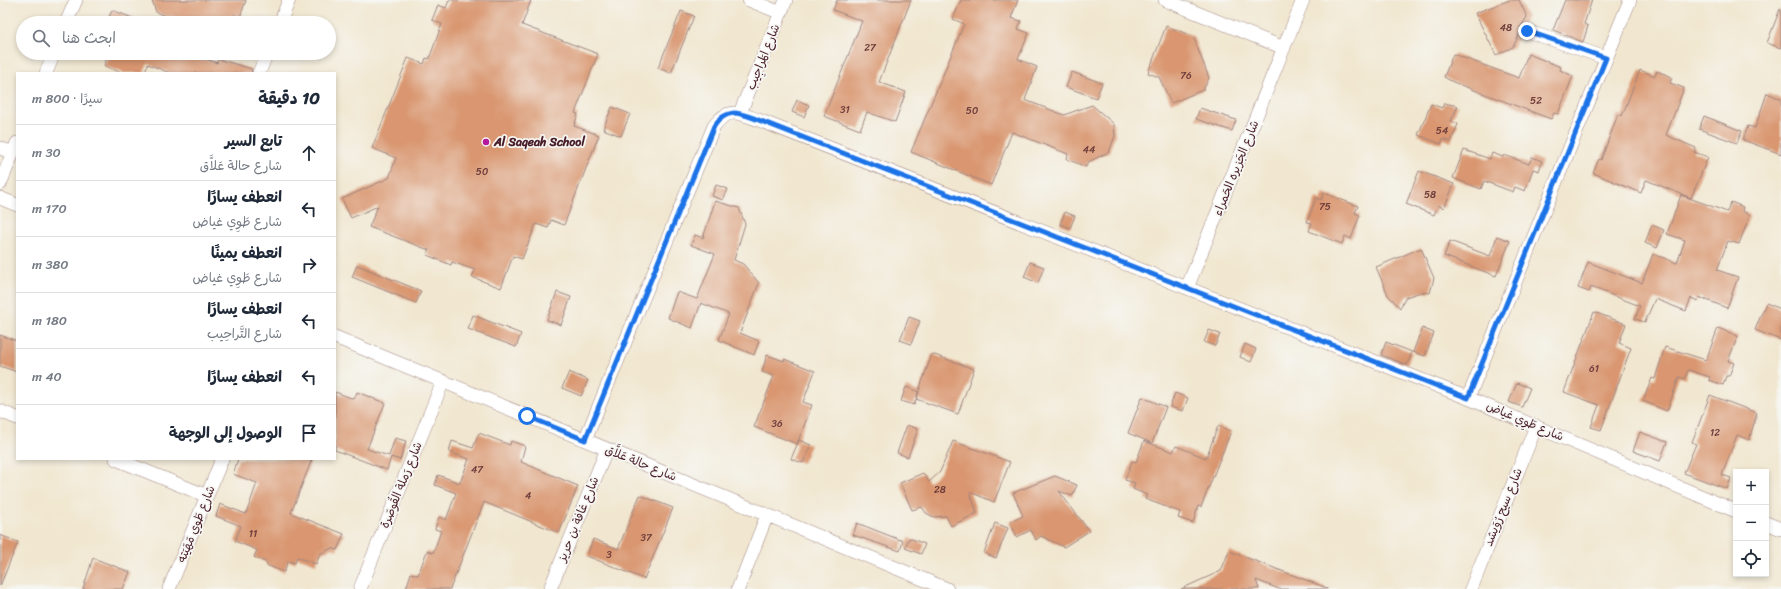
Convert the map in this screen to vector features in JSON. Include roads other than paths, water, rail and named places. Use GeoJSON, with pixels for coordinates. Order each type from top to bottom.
{"type":"FeatureCollection","features":[{"type":"Feature","properties":{"kind":"street"},"geometry":{"type":"LineString","coordinates":[[69,16],[76,0]]}},
{"type":"Feature","properties":{"kind":"street"},"geometry":{"type":"LineString","coordinates":[[283,16],[289,0]]}},
{"type":"Feature","properties":{"kind":"street"},"geometry":{"type":"LineString","coordinates":[[749,0],[781,13]]}},
{"type":"Feature","properties":{"kind":"street","name":"شارع المَراجِيب"},"geometry":{"type":"LineString","coordinates":[[740,113],[786,0]]}},
{"type":"Feature","properties":{"kind":"street"},"geometry":{"type":"LineString","coordinates":[[1165,0],[1284,48]]}},
{"type":"Feature","properties":{"kind":"street","name":"شارع الجَزيره الحَمراء"},"geometry":{"type":"LineString","coordinates":[[1187,288],[1303,0]]}},
{"type":"Feature","properties":{"kind":"street"},"geometry":{"type":"LineString","coordinates":[[1468,398],[1630,0]]}},
{"type":"Feature","properties":{"kind":"street"},"geometry":{"type":"LineString","coordinates":[[1527,31],[1606,58]]}},
{"type":"Feature","properties":{"kind":"street"},"geometry":{"type":"LineString","coordinates":[[46,72],[51,60]]}},
{"type":"Feature","properties":{"kind":"street"},"geometry":{"type":"LineString","coordinates":[[259,72],[264,60]]}},
{"type":"Feature","properties":{"kind":"street"},"geometry":{"type":"LineString","coordinates":[[585,440],[714,126],[724,115],[731,112],[740,113]]}},
{"type":"Feature","properties":{"kind":"street","name":"شارع طَوِي غياض"},"geometry":{"type":"LineString","coordinates":[[740,113],[1468,398],[1733,510]]}},
{"type":"Feature","properties":{"kind":"street"},"geometry":{"type":"LineString","coordinates":[[0,148],[15,148],[0,184]]}},
{"type":"Feature","properties":{"kind":"street"},"geometry":{"type":"LineString","coordinates":[[0,198],[16,205]]}},
{"type":"Feature","properties":{"kind":"street","name":"شارع حالة عَلاَّق"},"geometry":{"type":"LineString","coordinates":[[336,337],[948,589]]}},
{"type":"Feature","properties":{"kind":"street","name":"شارع رَملة القُوصَرة"},"geometry":{"type":"LineString","coordinates":[[360,589],[443,381]]}},
{"type":"Feature","properties":{"kind":"street"},"geometry":{"type":"LineString","coordinates":[[0,411],[16,418]]}},
{"type":"Feature","properties":{"kind":"street","name":"شارع سيح رُوَيشد"},"geometry":{"type":"LineString","coordinates":[[1471,589],[1536,426]]}},
{"type":"Feature","properties":{"kind":"street","name":"شارع غافة بن حريز"},"geometry":{"type":"LineString","coordinates":[[550,589],[607,449]]}},
{"type":"Feature","properties":{"kind":"street"},"geometry":{"type":"LineString","coordinates":[[118,460],[207,496]]}},
{"type":"Feature","properties":{"kind":"street","name":"شارع طَوي مَهَيَته"},"geometry":{"type":"LineString","coordinates":[[170,589],[222,460]]}},
{"type":"Feature","properties":{"kind":"street"},"geometry":{"type":"LineString","coordinates":[[738,589],[767,515]]}},
{"type":"Feature","properties":{"kind":"street"},"geometry":{"type":"LineString","coordinates":[[1769,524],[1781,529]]}},
{"type":"Feature","properties":{"kind":"place","name":"Al Saqeah School"},"geometry":{"type":"Point","coordinates":[486,142]}}]}
